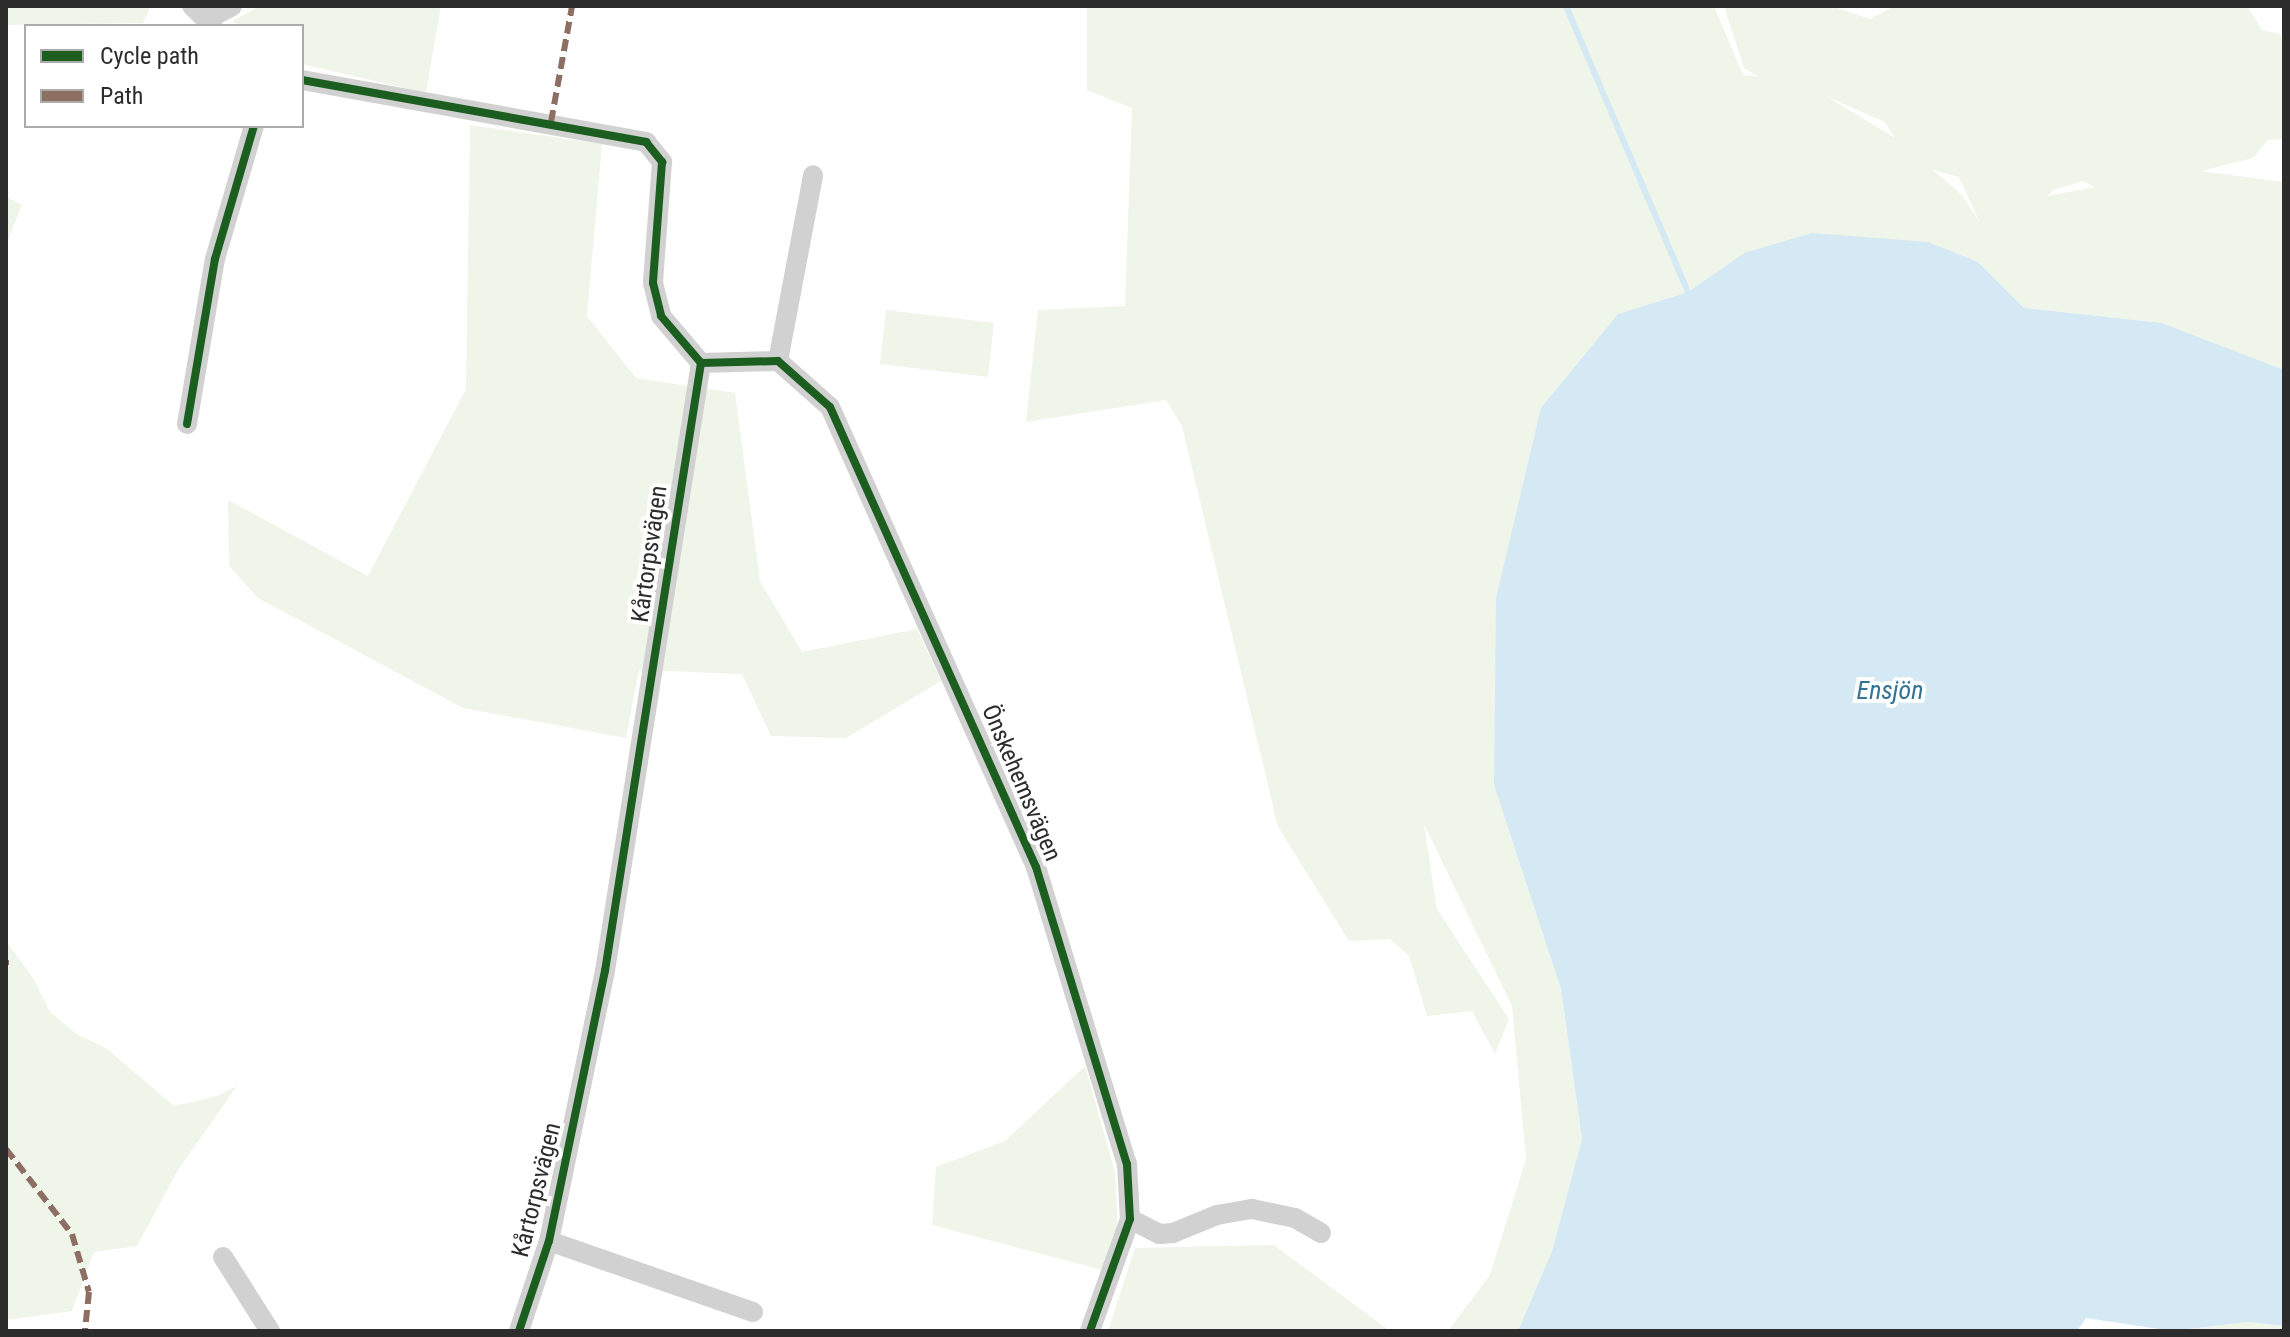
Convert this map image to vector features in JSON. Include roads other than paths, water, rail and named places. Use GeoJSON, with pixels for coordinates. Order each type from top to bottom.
{"type":"FeatureCollection","features":[{"type":"Feature","properties":{"kind":"street"},"geometry":{"type":"LineString","coordinates":[[204,17],[232,6]]}},
{"type":"Feature","properties":{"kind":"street"},"geometry":{"type":"LineString","coordinates":[[304,80],[646,142],[662,162],[653,283],[661,316],[701,363],[778,361],[813,175]]}},
{"type":"Feature","properties":{"kind":"street"},"geometry":{"type":"LineString","coordinates":[[187,424],[215,259],[253,128]]}},
{"type":"Feature","properties":{"kind":"street","name":"Önskehemsvägen"},"geometry":{"type":"LineString","coordinates":[[778,361],[830,407],[1036,867],[1127,1164],[1130,1219],[1090,1331]]}},
{"type":"Feature","properties":{"kind":"street","name":"Kårtorpsvägen"},"geometry":{"type":"LineString","coordinates":[[519,1331],[549,1241],[624,863],[701,363]]}},
{"type":"Feature","properties":{"kind":"street"},"geometry":{"type":"LineString","coordinates":[[1130,1219],[1159,1234],[1173,1233],[1217,1215],[1252,1209],[1295,1218],[1321,1233]]}},
{"type":"Feature","properties":{"kind":"street"},"geometry":{"type":"LineString","coordinates":[[549,1241],[753,1312]]}},
{"type":"Feature","properties":{"kind":"street"},"geometry":{"type":"LineString","coordinates":[[223,1257],[270,1331]]}},
{"type":"Feature","properties":{"kind":"water","name":"Ensjön"},"geometry":{"type":"Polygon","coordinates":[[[1812,233],[1928,242],[1978,262],[2024,308],[2162,323],[2284,370],[2284,1326],[2248,1322],[2172,1331],[2086,1318],[2077,1331],[1518,1331],[1552,1251],[1582,1139],[1561,989],[1494,785],[1496,598],[1541,408],[1618,314],[1688,292],[1744,253],[1812,233]]]}},
{"type":"Feature","properties":{"kind":"waterway"},"geometry":{"type":"LineString","coordinates":[[1566,6],[1688,292]]}}]}
